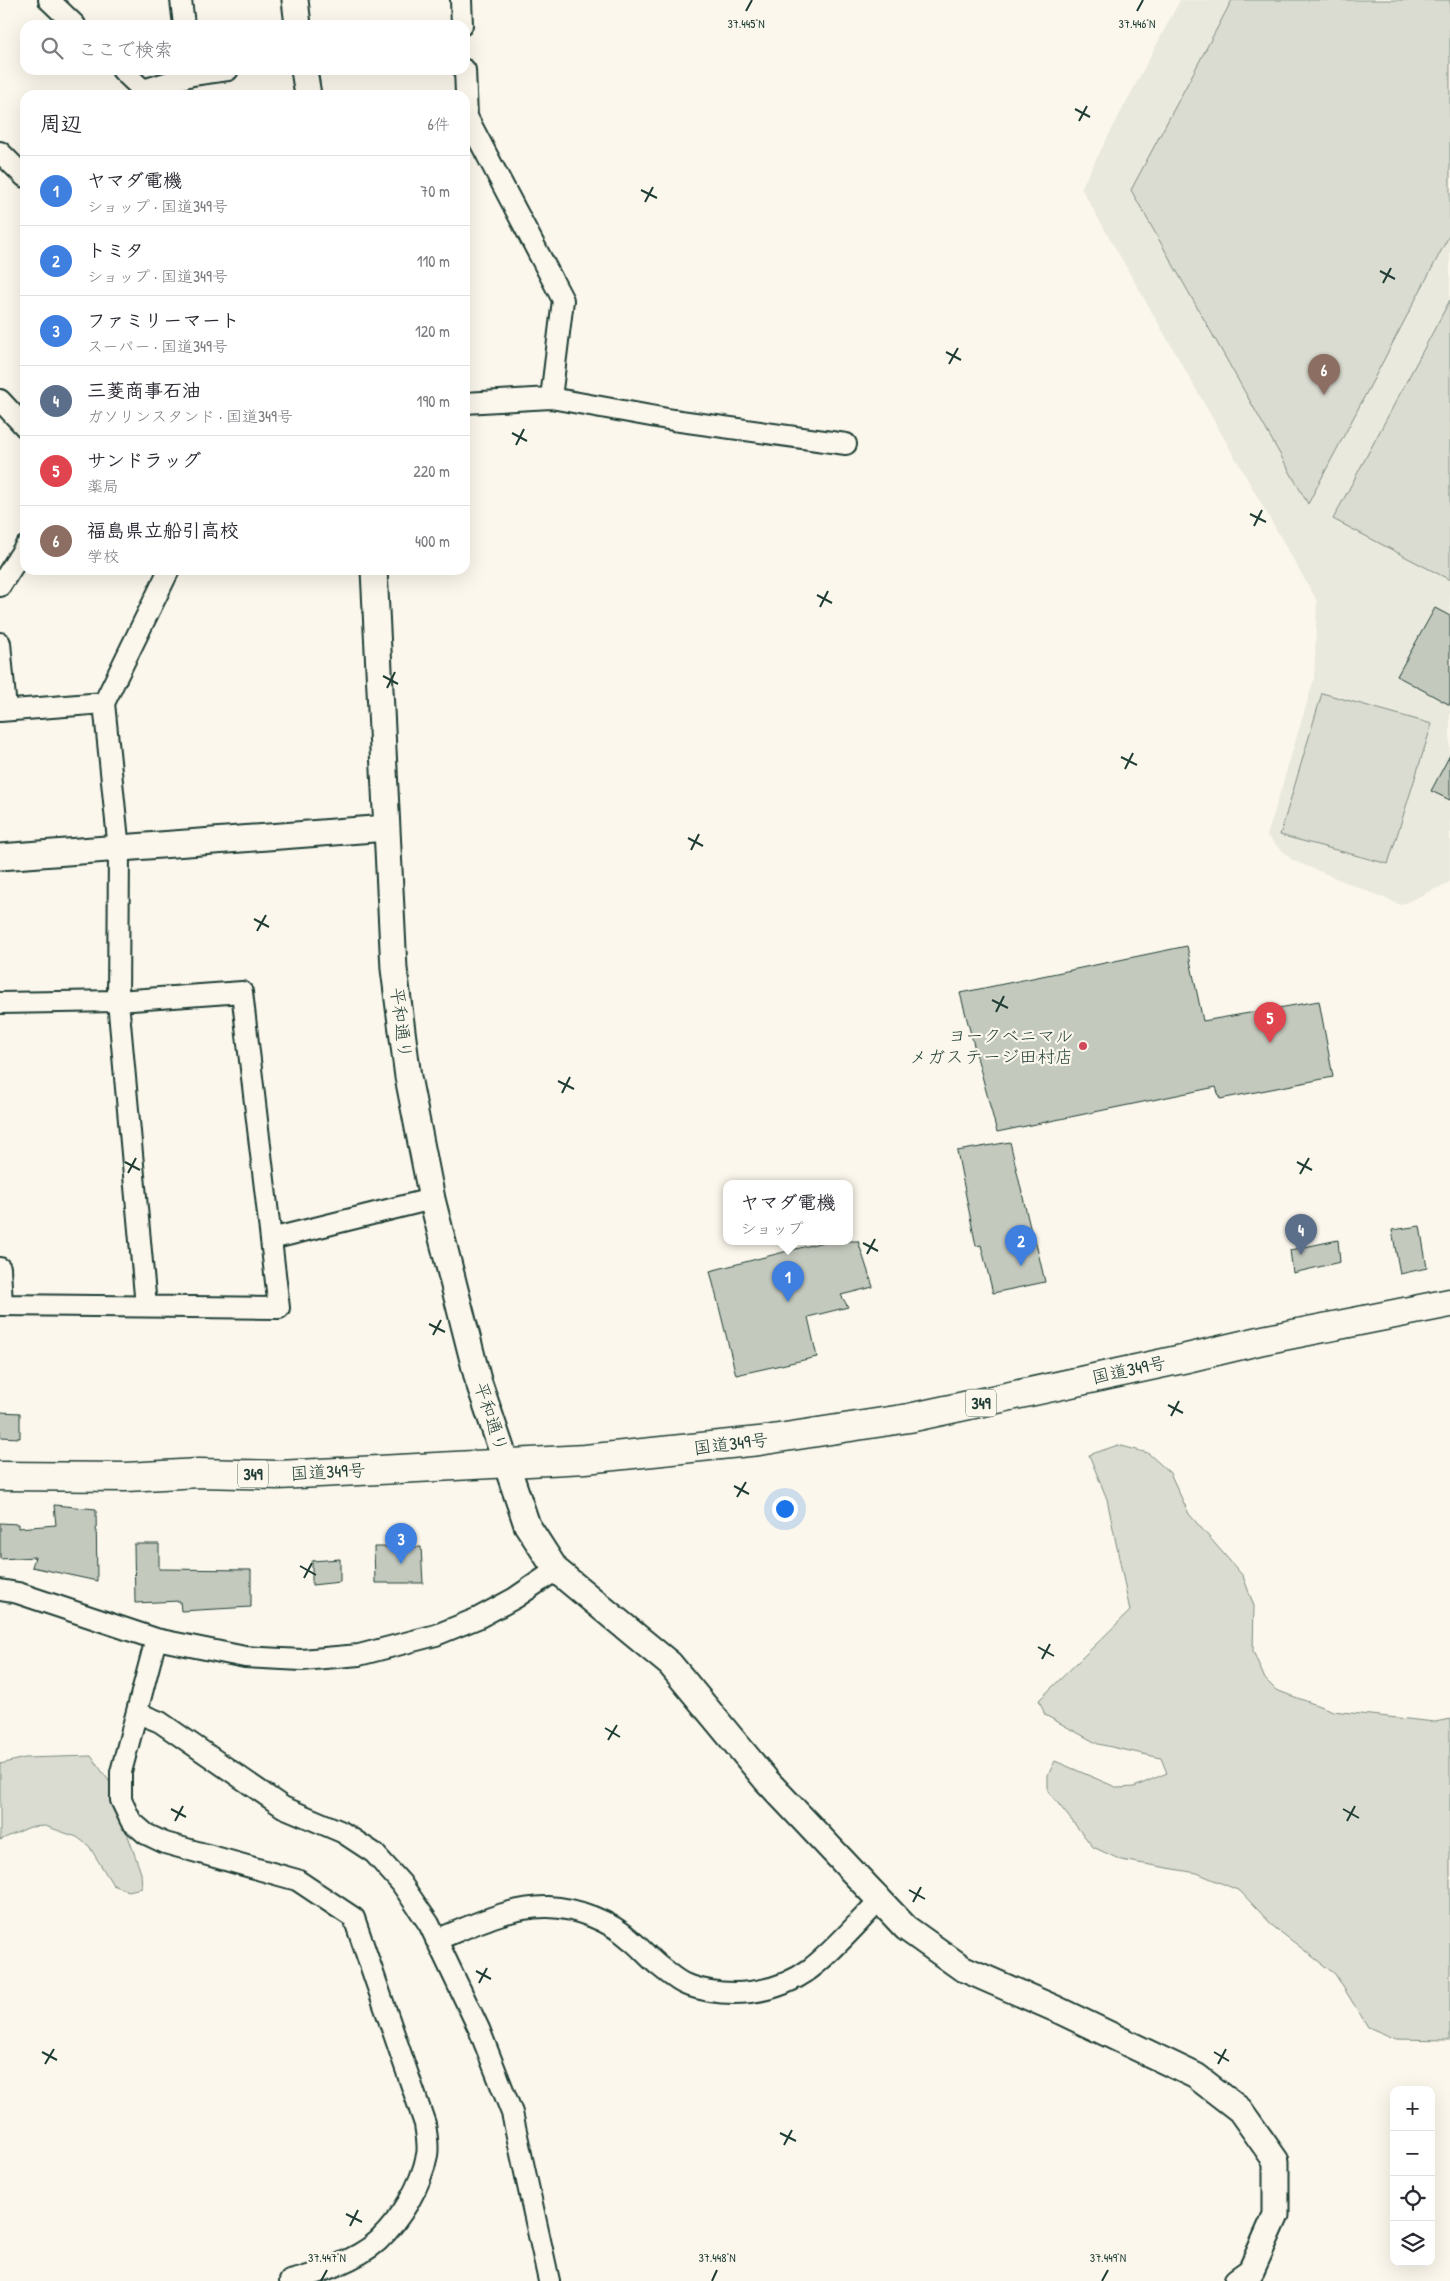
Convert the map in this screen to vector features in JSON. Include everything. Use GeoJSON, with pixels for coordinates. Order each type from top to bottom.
{"type":"FeatureCollection","features":[{"type":"Feature","properties":{"kind":"highway","name":"国道349号"},"geometry":{"type":"LineString","coordinates":[[0,1476],[126,1477],[199,1473],[278,1475],[506,1464],[662,1452],[749,1442],[909,1418],[1262,1340],[1450,1303]]}},
{"type":"Feature","properties":{"kind":"street"},"geometry":{"type":"LineString","coordinates":[[48,0],[70,20]]}},
{"type":"Feature","properties":{"kind":"street"},"geometry":{"type":"LineString","coordinates":[[181,0],[183,20]]}},
{"type":"Feature","properties":{"kind":"street"},"geometry":{"type":"LineString","coordinates":[[295,0],[297,20]]}},
{"type":"Feature","properties":{"kind":"street"},"geometry":{"type":"LineString","coordinates":[[461,0],[462,20]]}},
{"type":"Feature","properties":{"kind":"street"},"geometry":{"type":"LineString","coordinates":[[127,75],[140,90]]}},
{"type":"Feature","properties":{"kind":"street"},"geometry":{"type":"LineString","coordinates":[[150,90],[187,75]]}},
{"type":"Feature","properties":{"kind":"street"},"geometry":{"type":"LineString","coordinates":[[305,75],[307,90]]}},
{"type":"Feature","properties":{"kind":"street"},"geometry":{"type":"LineString","coordinates":[[465,75],[466,90]]}},
{"type":"Feature","properties":{"kind":"street"},"geometry":{"type":"LineString","coordinates":[[470,121],[563,300],[551,398]]}},
{"type":"Feature","properties":{"kind":"street"},"geometry":{"type":"LineString","coordinates":[[0,152],[20,173]]}},
{"type":"Feature","properties":{"kind":"street"},"geometry":{"type":"LineString","coordinates":[[470,402],[551,398],[672,420],[846,444]]}},
{"type":"Feature","properties":{"kind":"street"},"geometry":{"type":"LineString","coordinates":[[0,400],[20,422]]}},
{"type":"Feature","properties":{"kind":"street"},"geometry":{"type":"LineString","coordinates":[[0,586],[20,555]]}},
{"type":"Feature","properties":{"kind":"street"},"geometry":{"type":"LineString","coordinates":[[146,1306],[118,1001],[119,850],[104,703],[167,575]]}},
{"type":"Feature","properties":{"kind":"street","name":"平和通り"},"geometry":{"type":"LineString","coordinates":[[374,575],[396,979],[408,1077],[432,1199],[478,1380],[527,1525],[556,1570],[670,1664],[768,1781],[906,1928],[962,1968],[1056,2009],[1196,2076],[1240,2110],[1276,2161],[1276,2215],[1251,2271],[1237,2281]]}},
{"type":"Feature","properties":{"kind":"street"},"geometry":{"type":"LineString","coordinates":[[0,643],[3,711],[104,703]]}},
{"type":"Feature","properties":{"kind":"street"},"geometry":{"type":"LineString","coordinates":[[0,857],[119,850],[387,828]]}},
{"type":"Feature","properties":{"kind":"street"},"geometry":{"type":"LineString","coordinates":[[0,1003],[118,1001],[242,992],[279,1308],[1,1305],[0,1268]]}},
{"type":"Feature","properties":{"kind":"street"},"geometry":{"type":"LineString","coordinates":[[271,1239],[432,1199]]}},
{"type":"Feature","properties":{"kind":"street"},"geometry":{"type":"LineString","coordinates":[[0,1590],[18,1593],[156,1639],[245,1657],[302,1660],[359,1655],[436,1635],[478,1618],[515,1598],[556,1570]]}},
{"type":"Feature","properties":{"kind":"street"},"geometry":{"type":"LineString","coordinates":[[156,1639],[121,1772],[121,1800],[131,1821],[146,1834],[166,1843],[297,1880],[354,1918],[425,2124],[427,2154],[413,2193],[377,2242],[351,2258],[305,2278],[290,2281]]}},
{"type":"Feature","properties":{"kind":"street"},"geometry":{"type":"LineString","coordinates":[[138,1713],[160,1722],[283,1807],[342,1832],[374,1853],[401,1883],[429,1924],[479,2029],[512,2113],[549,2281]]}},
{"type":"Feature","properties":{"kind":"street"},"geometry":{"type":"LineString","coordinates":[[436,1940],[518,1910],[548,1907],[577,1911],[605,1922],[630,1938],[658,1966],[685,1985],[725,1994],[750,1992],[794,1980],[811,1968],[880,1900]]}},
{"type":"Feature","properties":{"kind":"shaded area"},"geometry":{"type":"Polygon","coordinates":[[[1180,0],[1450,0],[1450,882],[1401,905],[1292,860],[1267,836],[1314,679],[1317,601],[1081,188],[1180,0]]]}},
{"type":"Feature","properties":{"kind":"shaded area"},"geometry":{"type":"Polygon","coordinates":[[[1232,0],[1450,0],[1450,234],[1308,504],[1131,190],[1232,0]]]}},
{"type":"Feature","properties":{"kind":"shaded area"},"geometry":{"type":"Polygon","coordinates":[[[1450,300],[1450,580],[1333,519],[1450,300]]]}},
{"type":"Feature","properties":{"kind":"shaded area"},"geometry":{"type":"Polygon","coordinates":[[[1322,693],[1432,724],[1388,864],[1280,835],[1322,693]]]}},
{"type":"Feature","properties":{"kind":"shaded area"},"geometry":{"type":"Polygon","coordinates":[[[1118,1445],[1148,1453],[1170,1473],[1189,1514],[1243,1576],[1254,1606],[1253,1651],[1265,1679],[1276,1690],[1333,1711],[1435,1722],[1450,1719],[1450,2040],[1396,2039],[1368,2027],[1335,1974],[1274,1927],[1240,1891],[1197,1873],[1121,1860],[1093,1847],[1048,1791],[1048,1775],[1055,1761],[1118,1788],[1134,1787],[1167,1773],[1161,1758],[1098,1744],[1045,1715],[1039,1700],[1130,1611],[1107,1499],[1089,1455],[1118,1445]]]}},
{"type":"Feature","properties":{"kind":"shaded area"},"geometry":{"type":"Polygon","coordinates":[[[91,1756],[109,1781],[141,1873],[142,1888],[128,1891],[113,1885],[89,1846],[77,1837],[45,1826],[30,1827],[0,1840],[0,1764],[25,1758],[91,1756]]]}},
{"type":"Feature","properties":{"kind":"building"},"geometry":{"type":"Polygon","coordinates":[[[1435,608],[1450,616],[1450,705],[1397,676],[1435,608]]]}},
{"type":"Feature","properties":{"kind":"building"},"geometry":{"type":"Polygon","coordinates":[[[1450,755],[1450,800],[1431,791],[1450,755]]]}},
{"type":"Feature","properties":{"kind":"building","name":"ヨークベニマル メガステージ田村店"},"geometry":{"type":"Polygon","coordinates":[[[1187,946],[1203,1021],[1319,1001],[1333,1077],[1220,1099],[1216,1087],[997,1132],[960,993],[1187,946]]]}},
{"type":"Feature","properties":{"kind":"building"},"geometry":{"type":"Polygon","coordinates":[[[1010,1142],[1045,1282],[993,1293],[981,1245],[976,1246],[957,1151],[1010,1142]]]}},
{"type":"Feature","properties":{"kind":"building"},"geometry":{"type":"Polygon","coordinates":[[[1420,1226],[1427,1268],[1400,1274],[1392,1230],[1420,1226]]]}},
{"type":"Feature","properties":{"kind":"building"},"geometry":{"type":"Polygon","coordinates":[[[1338,1240],[1340,1262],[1293,1273],[1290,1250],[1338,1240]]]}},
{"type":"Feature","properties":{"kind":"building"},"geometry":{"type":"Polygon","coordinates":[[[853,1241],[858,1241],[873,1287],[841,1295],[848,1307],[808,1317],[817,1357],[736,1375],[710,1271],[811,1245],[853,1245],[853,1241]]]}},
{"type":"Feature","properties":{"kind":"building"},"geometry":{"type":"Polygon","coordinates":[[[0,1412],[20,1413],[20,1438],[0,1437],[0,1412]]]}},
{"type":"Feature","properties":{"kind":"building"},"geometry":{"type":"Polygon","coordinates":[[[54,1505],[96,1509],[97,1581],[32,1567],[35,1557],[0,1559],[0,1523],[18,1524],[18,1528],[56,1525],[54,1505]]]}},
{"type":"Feature","properties":{"kind":"building"},"geometry":{"type":"Polygon","coordinates":[[[134,1544],[159,1544],[159,1569],[251,1570],[251,1607],[181,1611],[180,1601],[135,1603],[134,1544]]]}},
{"type":"Feature","properties":{"kind":"building"},"geometry":{"type":"Polygon","coordinates":[[[374,1547],[421,1547],[423,1583],[375,1583],[374,1547]]]}},
{"type":"Feature","properties":{"kind":"building"},"geometry":{"type":"Polygon","coordinates":[[[340,1559],[340,1582],[312,1585],[312,1561],[340,1559]]]}},
{"type":"Feature","properties":{"kind":"place","name":"福島県立船引高校"},"geometry":{"type":"Point","coordinates":[1324,395]}},
{"type":"Feature","properties":{"kind":"place","name":"サンドラッグ"},"geometry":{"type":"Point","coordinates":[1270,1043]}},
{"type":"Feature","properties":{"kind":"place","name":"ヨークベニマル メガステージ田村店"},"geometry":{"type":"Point","coordinates":[1083,1046]}},
{"type":"Feature","properties":{"kind":"place","name":"三菱商事石油"},"geometry":{"type":"Point","coordinates":[1301,1255]}},
{"type":"Feature","properties":{"kind":"place","name":"トミタ"},"geometry":{"type":"Point","coordinates":[1021,1266]}},
{"type":"Feature","properties":{"kind":"place","name":"ヤマダ電機"},"geometry":{"type":"Point","coordinates":[788,1302]}},
{"type":"Feature","properties":{"kind":"place","name":"ファミリーマート"},"geometry":{"type":"Point","coordinates":[401,1564]}}]}
